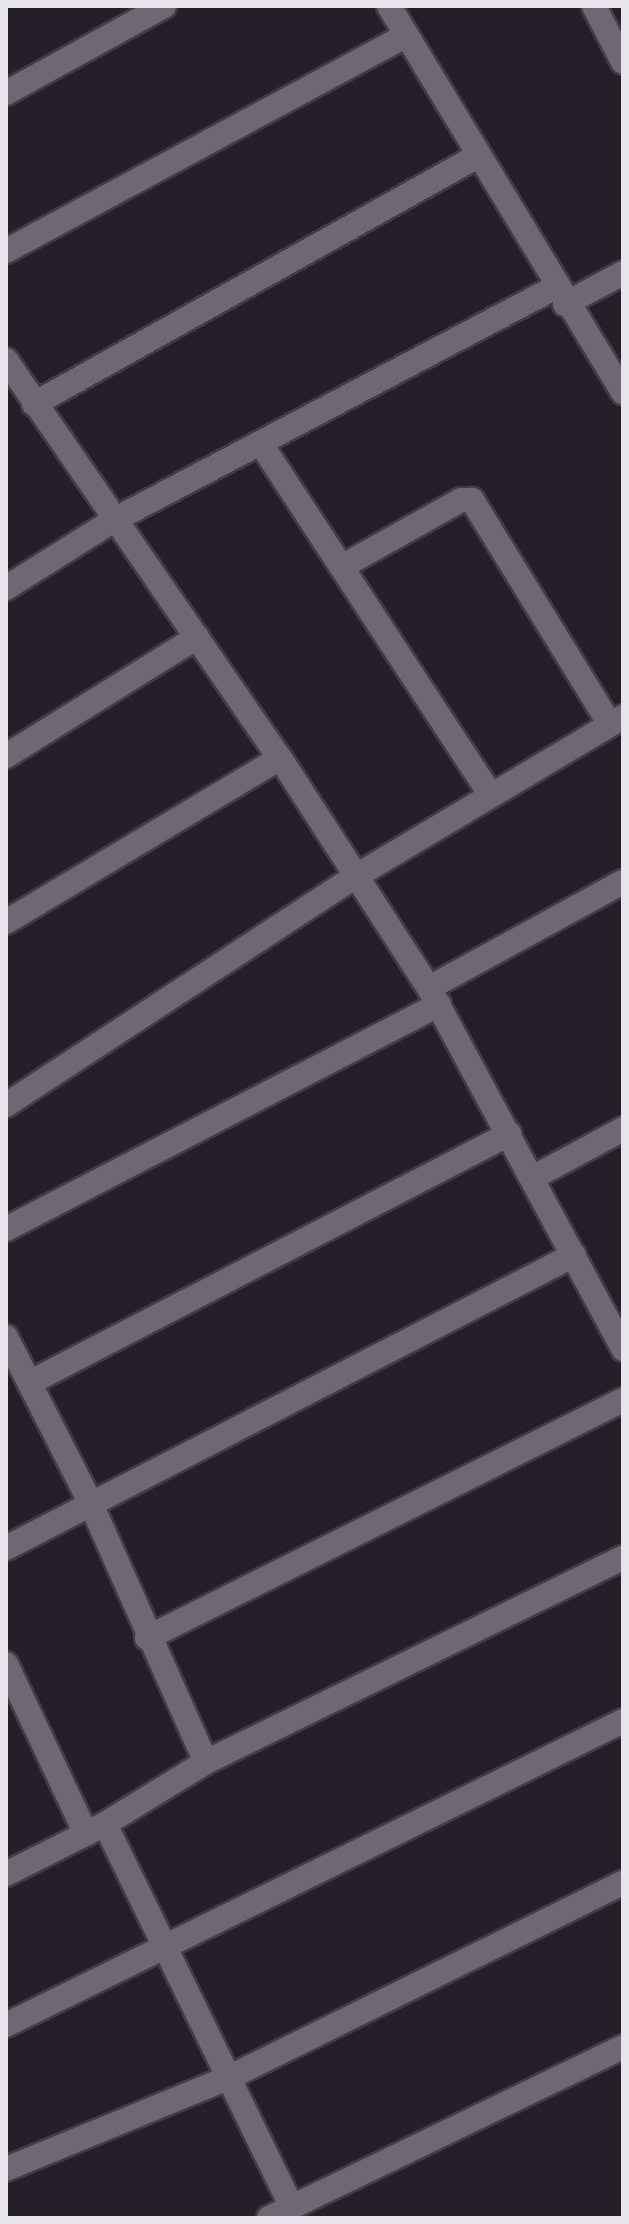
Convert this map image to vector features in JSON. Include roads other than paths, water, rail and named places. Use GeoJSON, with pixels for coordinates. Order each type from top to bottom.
{"type":"FeatureCollection","features":[{"type":"Feature","properties":{"kind":"street"},"geometry":{"type":"LineString","coordinates":[[6,93],[164,6]]}},
{"type":"Feature","properties":{"kind":"street"},"geometry":{"type":"LineString","coordinates":[[389,6],[476,157],[623,393]]}},
{"type":"Feature","properties":{"kind":"street"},"geometry":{"type":"LineString","coordinates":[[594,6],[623,62]]}},
{"type":"Feature","properties":{"kind":"street"},"geometry":{"type":"LineString","coordinates":[[6,251],[407,35]]}},
{"type":"Feature","properties":{"kind":"street"},"geometry":{"type":"LineString","coordinates":[[34,404],[476,157]]}},
{"type":"Feature","properties":{"kind":"street"},"geometry":{"type":"LineString","coordinates":[[6,588],[114,520],[261,444],[561,296],[623,273]]}},
{"type":"Feature","properties":{"kind":"street"},"geometry":{"type":"LineString","coordinates":[[6,360],[358,875],[434,997],[574,1255],[613,1306],[623,1349]]}},
{"type":"Feature","properties":{"kind":"street"},"geometry":{"type":"LineString","coordinates":[[261,444],[489,793]]}},
{"type":"Feature","properties":{"kind":"street"},"geometry":{"type":"LineString","coordinates":[[6,1105],[358,875],[489,793],[617,721],[472,500],[461,500],[343,566]]}},
{"type":"Feature","properties":{"kind":"street"},"geometry":{"type":"LineString","coordinates":[[6,756],[197,637]]}},
{"type":"Feature","properties":{"kind":"street"},"geometry":{"type":"LineString","coordinates":[[6,922],[280,758]]}},
{"type":"Feature","properties":{"kind":"street"},"geometry":{"type":"LineString","coordinates":[[6,1229],[434,997],[623,882]]}},
{"type":"Feature","properties":{"kind":"street"},"geometry":{"type":"LineString","coordinates":[[534,1177],[623,1129]]}},
{"type":"Feature","properties":{"kind":"street"},"geometry":{"type":"LineString","coordinates":[[31,1382],[509,1134]]}},
{"type":"Feature","properties":{"kind":"street"},"geometry":{"type":"LineString","coordinates":[[6,1548],[574,1255]]}},
{"type":"Feature","properties":{"kind":"street"},"geometry":{"type":"LineString","coordinates":[[6,1337],[91,1504],[147,1638],[206,1762]]}},
{"type":"Feature","properties":{"kind":"street"},"geometry":{"type":"LineString","coordinates":[[147,1638],[623,1400]]}},
{"type":"Feature","properties":{"kind":"street"},"geometry":{"type":"LineString","coordinates":[[6,1874],[95,1829],[206,1762],[623,1558]]}},
{"type":"Feature","properties":{"kind":"street"},"geometry":{"type":"LineString","coordinates":[[6,1664],[95,1829],[167,1949],[292,2207]]}},
{"type":"Feature","properties":{"kind":"street"},"geometry":{"type":"LineString","coordinates":[[6,2025],[167,1949],[623,1721]]}},
{"type":"Feature","properties":{"kind":"street"},"geometry":{"type":"LineString","coordinates":[[6,2169],[228,2078],[623,1883]]}},
{"type":"Feature","properties":{"kind":"street"},"geometry":{"type":"LineString","coordinates":[[269,2218],[623,2047]]}}]}
